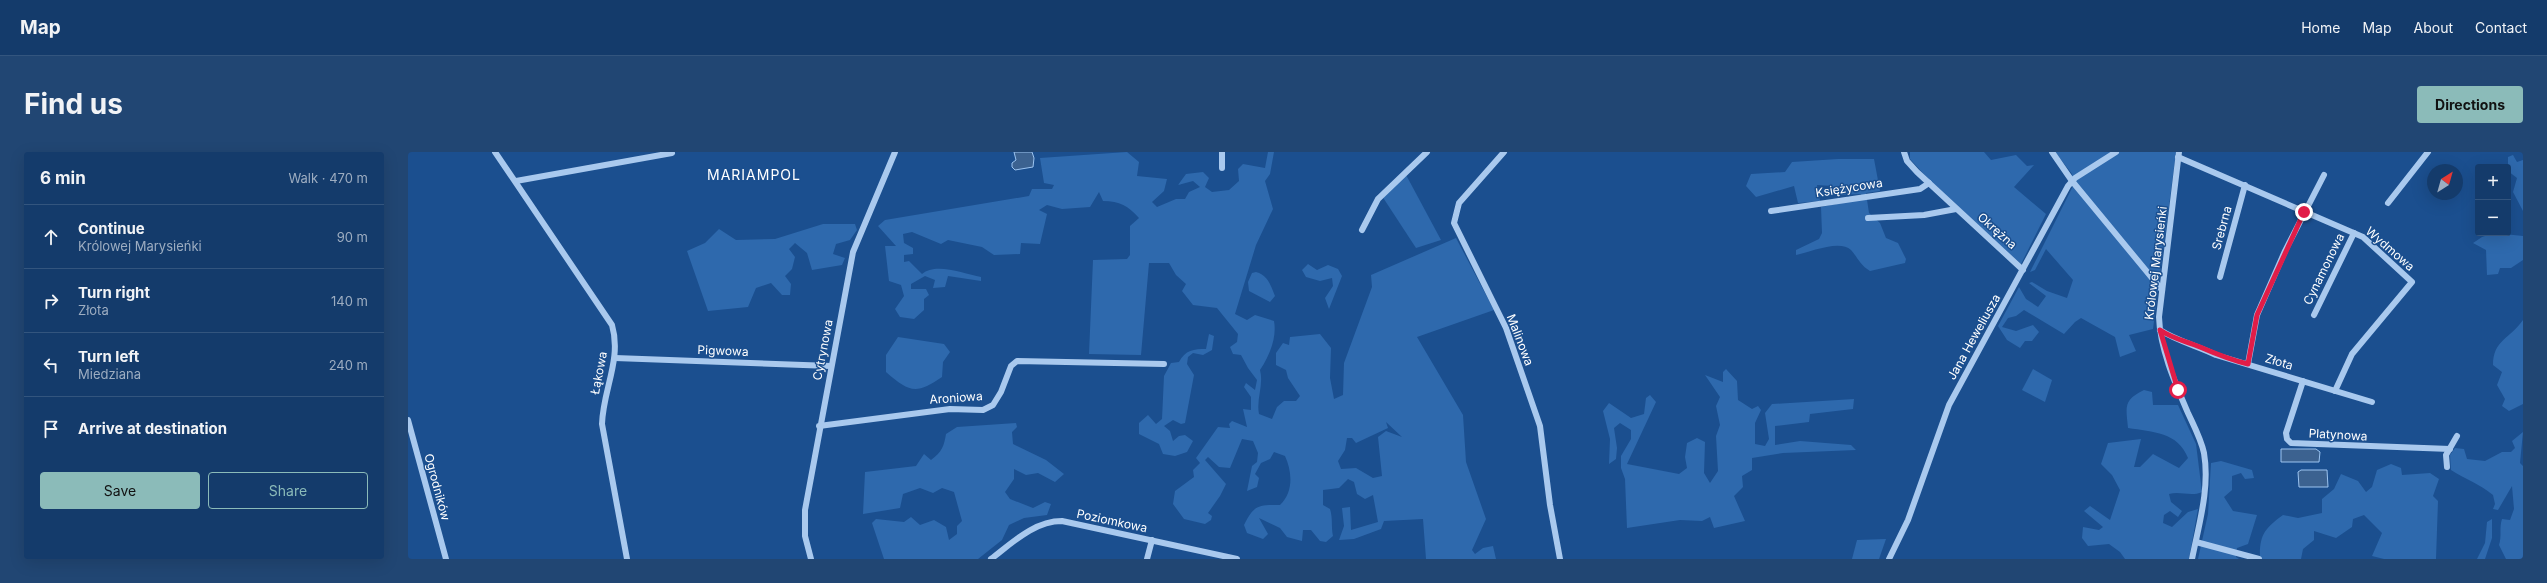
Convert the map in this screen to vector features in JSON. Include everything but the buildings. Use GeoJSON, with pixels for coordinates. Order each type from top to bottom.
{"type":"FeatureCollection","features":[{"type":"Feature","properties":{"kind":"street","name":"Łąkowa"},"geometry":{"type":"LineString","coordinates":[[495,152],[612,325],[616,338],[615,358],[602,411],[602,424],[627,559]]}},
{"type":"Feature","properties":{"kind":"street","name":"Cytrynowa"},"geometry":{"type":"LineString","coordinates":[[811,559],[805,536],[805,510],[830,366],[853,252],[895,152]]}},
{"type":"Feature","properties":{"kind":"street"},"geometry":{"type":"LineString","coordinates":[[1222,152],[1222,168]]}},
{"type":"Feature","properties":{"kind":"street"},"geometry":{"type":"LineString","coordinates":[[1362,230],[1378,199],[1427,152]]}},
{"type":"Feature","properties":{"kind":"street","name":"Malinowa"},"geometry":{"type":"LineString","coordinates":[[1504,152],[1459,203],[1454,223],[1506,328],[1540,426],[1550,506],[1560,559]]}},
{"type":"Feature","properties":{"kind":"street","name":"Okrężna"},"geometry":{"type":"LineString","coordinates":[[1904,152],[1907,161],[1929,184],[2023,270]]}},
{"type":"Feature","properties":{"kind":"street"},"geometry":{"type":"LineString","coordinates":[[2052,152],[2072,181],[2162,290]]}},
{"type":"Feature","properties":{"kind":"street","name":"Jana Heweliusza"},"geometry":{"type":"LineString","coordinates":[[1889,559],[1908,520],[1949,405],[2072,181],[2116,152]]}},
{"type":"Feature","properties":{"kind":"street"},"geometry":{"type":"LineString","coordinates":[[2388,203],[2428,152]]}},
{"type":"Feature","properties":{"kind":"street"},"geometry":{"type":"LineString","coordinates":[[516,181],[672,153]]}},
{"type":"Feature","properties":{"kind":"street","name":"Wydmowa"},"geometry":{"type":"LineString","coordinates":[[2178,155],[2363,237],[2412,282],[2367,338],[2352,354],[2335,392]]}},
{"type":"Feature","properties":{"kind":"street","name":"Królowej Marysieńki"},"geometry":{"type":"LineString","coordinates":[[2178,155],[2162,290],[2160,330],[2178,390],[2204,453],[2206,478],[2204,502],[2192,559]]}},
{"type":"Feature","properties":{"kind":"street"},"geometry":{"type":"LineString","coordinates":[[2248,364],[2257,315],[2304,212],[2324,174]]}},
{"type":"Feature","properties":{"kind":"street","name":"Księżycowa"},"geometry":{"type":"LineString","coordinates":[[1771,211],[1920,189],[1929,184]]}},
{"type":"Feature","properties":{"kind":"street","name":"Srebrna"},"geometry":{"type":"LineString","coordinates":[[2220,277],[2245,185]]}},
{"type":"Feature","properties":{"kind":"street"},"geometry":{"type":"LineString","coordinates":[[1868,218],[1924,215],[1956,209]]}},
{"type":"Feature","properties":{"kind":"street","name":"Cynamonowa"},"geometry":{"type":"LineString","coordinates":[[2314,315],[2354,233]]}},
{"type":"Feature","properties":{"kind":"street","name":"Złota"},"geometry":{"type":"LineString","coordinates":[[2160,330],[2171,338],[2200,347],[2216,356],[2248,364],[2335,392],[2372,402]]}},
{"type":"Feature","properties":{"kind":"street","name":"Pigwowa"},"geometry":{"type":"LineString","coordinates":[[615,358],[830,366]]}},
{"type":"Feature","properties":{"kind":"street","name":"Aroniowa"},"geometry":{"type":"LineString","coordinates":[[819,426],[950,409],[983,410],[993,405],[1001,392],[1011,366],[1017,361],[1164,364]]}},
{"type":"Feature","properties":{"kind":"street","name":"Platynowa"},"geometry":{"type":"LineString","coordinates":[[2303,381],[2286,433],[2287,438],[2291,443],[2450,449]]}},
{"type":"Feature","properties":{"kind":"street","name":"Ogrodników"},"geometry":{"type":"LineString","coordinates":[[408,420],[446,559]]}},
{"type":"Feature","properties":{"kind":"street"},"geometry":{"type":"LineString","coordinates":[[2447,467],[2446,455],[2457,436]]}},
{"type":"Feature","properties":{"kind":"street","name":"Poziomkowa"},"geometry":{"type":"LineString","coordinates":[[991,559],[1036,526],[1052,521],[1152,540],[1237,559]]}},
{"type":"Feature","properties":{"kind":"street"},"geometry":{"type":"LineString","coordinates":[[1147,559],[1152,540]]}},
{"type":"Feature","properties":{"kind":"street"},"geometry":{"type":"LineString","coordinates":[[2196,542],[2260,559]]}},
{"type":"Feature","properties":{"kind":"shaded area"},"geometry":{"type":"Polygon","coordinates":[[[1014,152],[1032,152],[1034,158],[1033,167],[1015,170],[1012,167],[1012,163],[1016,160],[1014,152]]]}},
{"type":"Feature","properties":{"kind":"shaded area"},"geometry":{"type":"Polygon","coordinates":[[[1127,152],[1139,162],[1137,176],[1167,179],[1164,191],[1152,202],[1157,207],[1176,199],[1185,199],[1189,192],[1200,187],[1193,181],[1178,185],[1186,174],[1203,172],[1209,178],[1205,187],[1212,192],[1229,190],[1239,181],[1238,169],[1243,164],[1265,168],[1268,152],[1274,152],[1270,174],[1265,181],[1273,209],[1256,245],[1235,314],[1247,320],[1255,315],[1274,321],[1274,340],[1267,358],[1260,370],[1261,381],[1258,403],[1259,414],[1272,419],[1277,407],[1284,401],[1296,401],[1300,396],[1288,378],[1286,370],[1276,365],[1276,353],[1283,343],[1289,345],[1290,337],[1320,334],[1331,348],[1330,378],[1334,399],[1343,395],[1344,363],[1372,287],[1371,275],[1456,238],[1494,310],[1417,337],[1463,415],[1466,462],[1486,519],[1472,550],[1475,554],[1483,548],[1493,546],[1496,559],[1426,559],[1423,519],[1384,521],[1381,529],[1354,539],[1339,540],[1344,526],[1342,508],[1350,507],[1351,530],[1378,522],[1373,495],[1365,499],[1357,494],[1354,482],[1348,479],[1339,488],[1323,490],[1323,505],[1330,509],[1333,536],[1326,542],[1320,541],[1311,530],[1303,530],[1302,541],[1287,537],[1280,528],[1259,518],[1268,534],[1263,539],[1247,533],[1244,525],[1254,510],[1266,505],[1280,505],[1285,500],[1290,488],[1290,475],[1285,456],[1274,452],[1270,459],[1261,463],[1255,474],[1259,478],[1257,487],[1247,491],[1252,466],[1257,462],[1258,453],[1253,441],[1242,439],[1230,468],[1219,467],[1208,457],[1205,460],[1226,484],[1220,496],[1208,513],[1212,516],[1211,520],[1205,524],[1184,519],[1173,504],[1175,491],[1194,477],[1193,470],[1200,463],[1196,458],[1218,427],[1230,428],[1229,424],[1232,421],[1247,427],[1243,409],[1251,410],[1251,397],[1244,387],[1246,383],[1255,390],[1257,380],[1241,355],[1233,354],[1230,347],[1237,342],[1238,334],[1217,308],[1193,305],[1182,291],[1186,284],[1176,275],[1169,263],[1149,263],[1141,355],[1089,354],[1093,260],[1127,259],[1130,255],[1130,226],[1139,218],[1131,210],[1119,203],[1103,201],[1099,192],[1090,207],[1062,209],[1047,205],[1039,210],[1047,214],[1040,244],[1021,243],[1020,254],[994,255],[982,247],[948,240],[941,244],[912,232],[903,234],[904,243],[913,248],[913,254],[904,255],[904,262],[909,261],[922,274],[935,269],[942,269],[981,277],[981,281],[948,276],[945,287],[933,288],[935,280],[925,276],[911,284],[911,289],[926,289],[929,295],[924,299],[924,310],[914,319],[900,317],[895,309],[904,296],[901,285],[889,281],[885,246],[896,246],[878,226],[885,220],[1029,196],[1032,189],[1052,189],[1054,185],[1044,183],[1040,158],[1127,152]],[[1386,422],[1388,428],[1356,443],[1352,438],[1347,438],[1345,450],[1338,461],[1341,469],[1356,468],[1373,478],[1382,476],[1378,437],[1386,431],[1402,437],[1386,422]]]}},
{"type":"Feature","properties":{"kind":"shaded area"},"geometry":{"type":"Polygon","coordinates":[[[1910,152],[1984,152],[1991,160],[2016,155],[2027,166],[2034,165],[2014,187],[2046,214],[2021,264],[1933,184],[1910,159],[1910,152]]]}},
{"type":"Feature","properties":{"kind":"shaded area"},"geometry":{"type":"Polygon","coordinates":[[[2055,152],[2176,152],[2153,329],[2129,335],[2136,351],[2120,357],[2115,337],[2081,318],[2064,334],[2024,310],[2016,316],[2008,318],[2002,327],[2016,331],[2033,325],[2039,332],[2032,341],[2025,341],[2020,348],[2007,340],[1998,326],[2019,287],[2026,299],[2038,307],[2046,296],[2029,283],[2032,282],[2047,291],[2067,298],[2073,280],[2046,249],[2035,270],[2030,272],[2073,186],[2072,174],[2055,152]]]}},
{"type":"Feature","properties":{"kind":"shaded area"},"geometry":{"type":"Polygon","coordinates":[[[2513,155],[2517,162],[2523,160],[2523,211],[2513,192],[2517,178],[2511,173],[2511,164],[2508,164],[2508,157],[2513,155]]]}},
{"type":"Feature","properties":{"kind":"shaded area"},"geometry":{"type":"Polygon","coordinates":[[[1838,159],[1874,159],[1880,191],[1866,193],[1869,213],[1880,223],[1886,238],[1898,243],[1906,259],[1905,263],[1870,271],[1861,264],[1851,250],[1840,246],[1825,247],[1796,255],[1796,250],[1819,239],[1822,233],[1821,207],[1862,199],[1861,194],[1839,195],[1832,186],[1817,185],[1820,201],[1798,203],[1794,186],[1756,197],[1746,186],[1751,174],[1785,172],[1792,162],[1838,159]]]}},
{"type":"Feature","properties":{"kind":"shaded area"},"geometry":{"type":"Polygon","coordinates":[[[1405,173],[1441,240],[1416,248],[1382,196],[1405,173]]]}},
{"type":"Feature","properties":{"kind":"shaded area"},"geometry":{"type":"Polygon","coordinates":[[[823,224],[855,224],[857,230],[850,240],[836,244],[833,254],[845,258],[842,265],[812,270],[807,253],[795,243],[789,249],[795,257],[792,269],[785,276],[791,284],[790,295],[782,295],[771,283],[756,288],[748,307],[708,311],[687,251],[705,243],[719,229],[736,240],[775,239],[823,224]]]}},
{"type":"Feature","properties":{"kind":"shaded area"},"geometry":{"type":"Polygon","coordinates":[[[2511,235],[2523,236],[2523,260],[2511,268],[2500,268],[2498,274],[2487,275],[2486,250],[2473,243],[2482,237],[2511,236],[2511,235]]]}},
{"type":"Feature","properties":{"kind":"shaded area"},"geometry":{"type":"Polygon","coordinates":[[[1308,264],[1317,270],[1328,265],[1338,269],[1342,276],[1329,309],[1325,298],[1333,286],[1332,278],[1320,281],[1306,277],[1302,270],[1308,264]]]}},
{"type":"Feature","properties":{"kind":"shaded area"},"geometry":{"type":"Polygon","coordinates":[[[1252,273],[1260,273],[1266,278],[1270,285],[1275,296],[1270,302],[1249,291],[1248,282],[1252,273]]]}},
{"type":"Feature","properties":{"kind":"shaded area"},"geometry":{"type":"Polygon","coordinates":[[[2523,320],[2523,404],[2509,411],[2502,406],[2505,399],[2497,385],[2502,372],[2493,365],[2494,357],[2499,345],[2523,320]]]}},
{"type":"Feature","properties":{"kind":"shaded area"},"geometry":{"type":"Polygon","coordinates":[[[1209,334],[1214,336],[1212,350],[1203,355],[1193,353],[1188,357],[1187,364],[1194,375],[1185,423],[1181,424],[1173,420],[1164,426],[1170,431],[1173,441],[1179,436],[1185,435],[1193,441],[1187,452],[1175,456],[1163,454],[1159,444],[1139,434],[1139,423],[1148,415],[1156,424],[1162,419],[1164,376],[1171,363],[1179,362],[1184,355],[1190,351],[1206,349],[1209,334]]]}},
{"type":"Feature","properties":{"kind":"shaded area"},"geometry":{"type":"Polygon","coordinates":[[[898,337],[944,344],[950,352],[943,362],[942,377],[926,387],[913,389],[901,384],[886,372],[886,355],[898,337]]]}},
{"type":"Feature","properties":{"kind":"shaded area"},"geometry":{"type":"Polygon","coordinates":[[[1726,369],[1737,381],[1738,400],[1752,409],[1758,406],[1761,410],[1755,423],[1755,444],[1765,446],[1769,439],[1765,413],[1772,404],[1854,399],[1853,409],[1810,414],[1809,422],[1775,426],[1775,445],[1800,441],[1851,445],[1856,450],[1783,453],[1752,458],[1752,470],[1742,476],[1743,487],[1734,496],[1745,521],[1714,528],[1710,517],[1702,521],[1680,520],[1627,528],[1625,479],[1621,468],[1621,456],[1631,439],[1631,430],[1620,423],[1614,428],[1617,448],[1616,459],[1609,464],[1610,439],[1603,411],[1609,403],[1631,418],[1644,414],[1646,398],[1650,395],[1656,402],[1627,464],[1679,474],[1687,468],[1685,457],[1687,443],[1697,438],[1705,442],[1704,473],[1710,483],[1718,471],[1716,436],[1720,425],[1716,406],[1720,397],[1705,375],[1723,382],[1723,372],[1726,369]]]}},
{"type":"Feature","properties":{"kind":"shaded area"},"geometry":{"type":"Polygon","coordinates":[[[2033,369],[2052,380],[2045,402],[2022,390],[2033,369]]]}},
{"type":"Feature","properties":{"kind":"shaded area"},"geometry":{"type":"Polygon","coordinates":[[[2144,390],[2152,392],[2153,405],[2178,405],[2196,444],[2202,492],[2194,494],[2169,494],[2171,502],[2182,511],[2178,517],[2170,511],[2164,515],[2163,523],[2172,527],[2188,512],[2198,509],[2189,559],[2125,559],[2120,552],[2109,544],[2088,546],[2082,538],[2083,527],[2099,530],[2103,527],[2084,511],[2090,506],[2110,520],[2120,490],[2112,475],[2101,464],[2108,443],[2141,439],[2134,467],[2140,467],[2153,454],[2179,468],[2188,458],[2184,449],[2171,438],[2155,432],[2128,428],[2127,405],[2132,397],[2144,390]]]}},
{"type":"Feature","properties":{"kind":"shaded area"},"geometry":{"type":"Polygon","coordinates":[[[1016,423],[1017,427],[1012,432],[1013,444],[1046,460],[1064,474],[1055,482],[1038,473],[1026,475],[1014,469],[1014,479],[1005,492],[1010,499],[1033,508],[1045,502],[1051,504],[1047,515],[1024,518],[1009,525],[1002,540],[978,559],[884,559],[872,523],[876,519],[904,522],[911,517],[920,525],[934,520],[946,527],[949,540],[957,534],[957,526],[962,521],[954,492],[942,488],[933,493],[920,488],[903,494],[900,508],[863,514],[865,472],[916,466],[924,454],[931,460],[942,448],[946,434],[957,427],[1016,423]]]}},
{"type":"Feature","properties":{"kind":"shaded area"},"geometry":{"type":"Polygon","coordinates":[[[2523,432],[2520,463],[2523,466],[2523,559],[2506,559],[2499,545],[2502,519],[2510,520],[2514,509],[2512,486],[2498,510],[2493,509],[2495,504],[2493,495],[2451,470],[2450,455],[2455,448],[2464,449],[2467,459],[2485,461],[2502,452],[2511,452],[2515,448],[2512,441],[2523,432]]]}},
{"type":"Feature","properties":{"kind":"shaded area"},"geometry":{"type":"Polygon","coordinates":[[[2281,449],[2316,449],[2320,452],[2319,462],[2281,462],[2281,449]]]}},
{"type":"Feature","properties":{"kind":"shaded area"},"geometry":{"type":"Polygon","coordinates":[[[2221,461],[2252,470],[2254,478],[2245,479],[2241,473],[2232,476],[2232,490],[2224,497],[2233,511],[2257,515],[2248,544],[2237,548],[2236,557],[2239,559],[2198,559],[2208,514],[2211,463],[2221,461]]]}},
{"type":"Feature","properties":{"kind":"shaded area"},"geometry":{"type":"Polygon","coordinates":[[[2391,464],[2401,468],[2402,475],[2430,473],[2439,479],[2433,496],[2438,501],[2436,559],[2384,559],[2372,556],[2382,533],[2364,515],[2353,519],[2352,527],[2336,538],[2314,531],[2314,540],[2303,549],[2301,559],[2260,559],[2261,544],[2264,533],[2283,515],[2298,518],[2322,513],[2322,499],[2334,489],[2341,474],[2358,481],[2366,492],[2372,487],[2377,470],[2391,464]]]}},
{"type":"Feature","properties":{"kind":"shaded area"},"geometry":{"type":"Polygon","coordinates":[[[2301,470],[2327,470],[2328,487],[2299,487],[2298,472],[2301,470]]]}},
{"type":"Feature","properties":{"kind":"shaded area"},"geometry":{"type":"Polygon","coordinates":[[[2492,519],[2492,538],[2485,559],[2477,559],[2485,543],[2487,522],[2492,519]]]}},
{"type":"Feature","properties":{"kind":"shaded area"},"geometry":{"type":"Polygon","coordinates":[[[1886,539],[1879,559],[1852,559],[1857,540],[1886,539]]]}},
{"type":"Feature","properties":{"kind":"district","name":"MARIAMPOL"},"geometry":{"type":"Point","coordinates":[754,175]}},
{"type":"Feature","properties":{"kind":"route"},"geometry":{"type":"LineString","coordinates":[[2178,390],[2160,330],[2171,338],[2200,347],[2216,356],[2248,364],[2252,335],[2257,315],[2285,250],[2304,212]]}}]}
